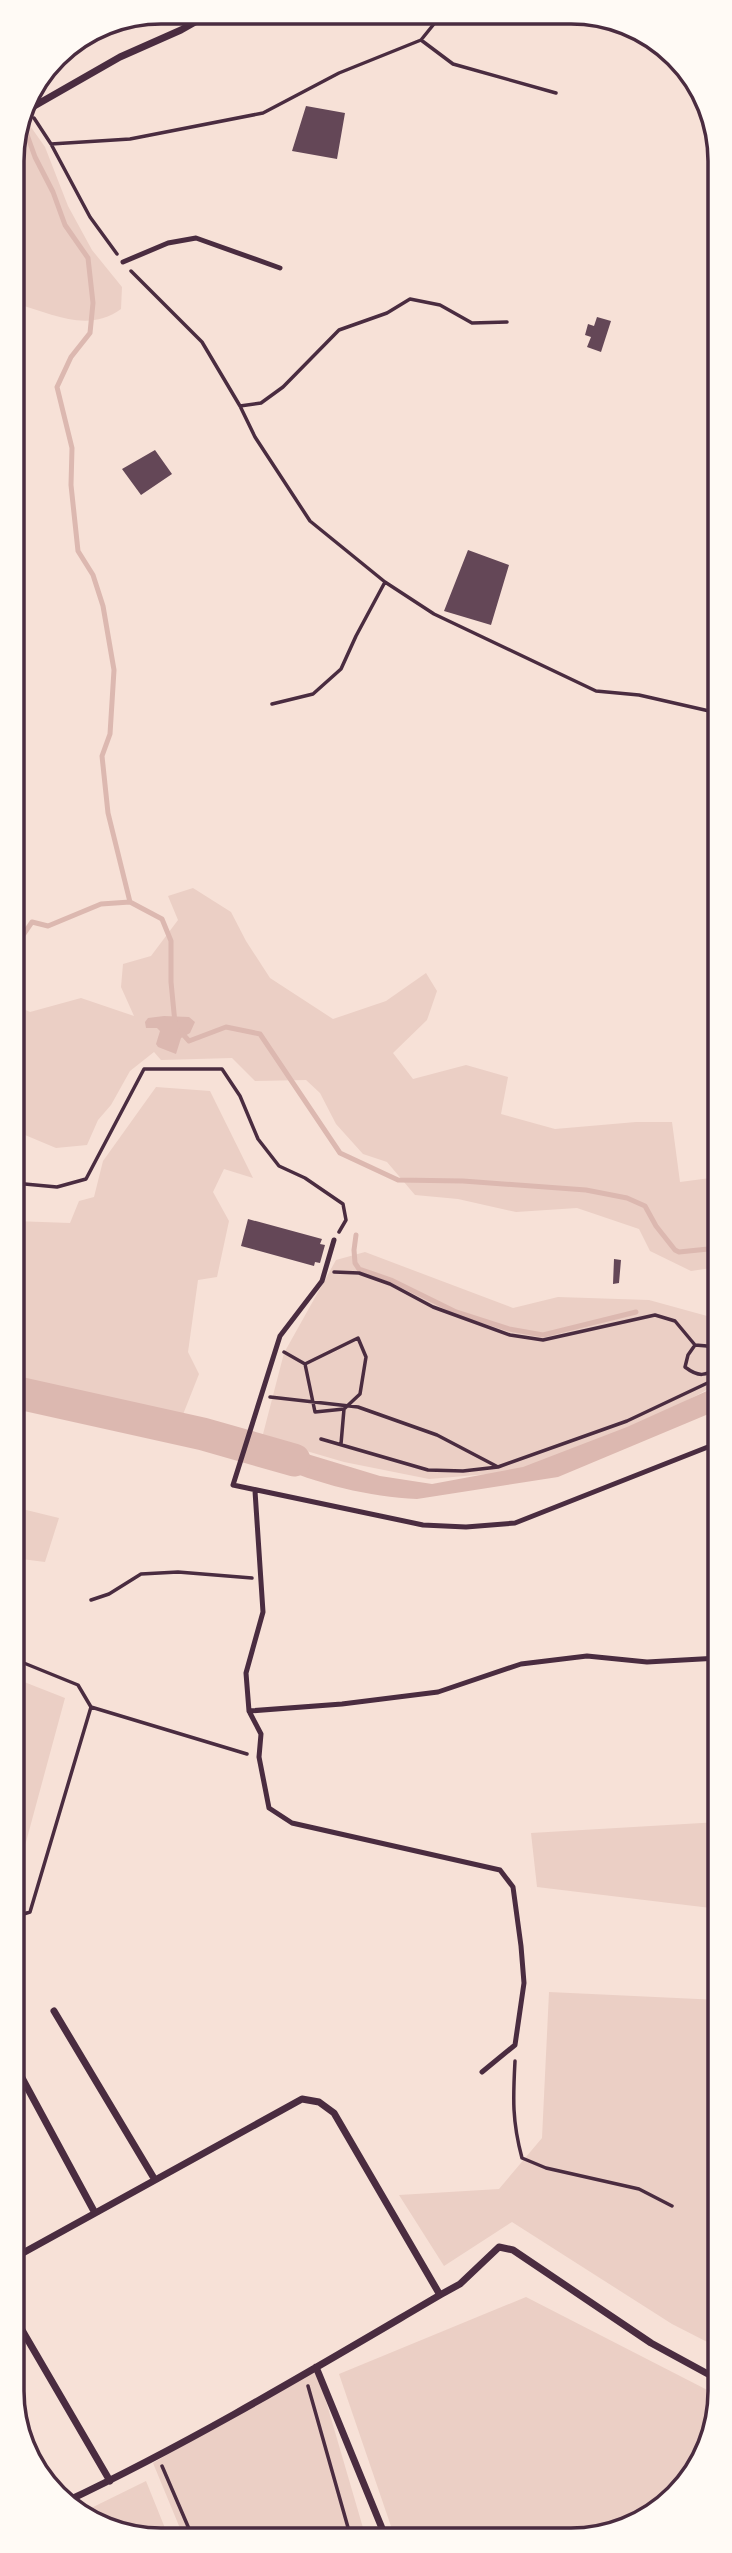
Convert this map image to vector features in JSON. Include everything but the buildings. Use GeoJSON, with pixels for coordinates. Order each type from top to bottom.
{"type":"FeatureCollection","features":[{"type":"Feature","properties":{"kind":"street"},"geometry":{"type":"LineString","coordinates":[[38,104],[120,57],[192,24]]}},
{"type":"Feature","properties":{"kind":"street"},"geometry":{"type":"LineString","coordinates":[[54,2011],[155,2180]]}},
{"type":"Feature","properties":{"kind":"street"},"geometry":{"type":"LineString","coordinates":[[24,2083],[95,2213]]}},
{"type":"Feature","properties":{"kind":"street"},"geometry":{"type":"LineString","coordinates":[[24,2252],[302,2099],[319,2102],[334,2113],[440,2295]]}},
{"type":"Feature","properties":{"kind":"street"},"geometry":{"type":"LineString","coordinates":[[75,2497],[110,2481],[317,2367],[460,2284],[499,2247],[513,2250],[651,2343],[707,2374]]}},
{"type":"Feature","properties":{"kind":"street"},"geometry":{"type":"LineString","coordinates":[[24,2333],[110,2481]]}},
{"type":"Feature","properties":{"kind":"street"},"geometry":{"type":"LineString","coordinates":[[317,2367],[382,2528]]}},
{"type":"Feature","properties":{"kind":"lane"},"geometry":{"type":"LineString","coordinates":[[123,262],[168,243],[196,238],[280,268]]}},
{"type":"Feature","properties":{"kind":"lane"},"geometry":{"type":"LineString","coordinates":[[334,1240],[322,1281],[280,1336],[233,1485],[423,1525],[467,1527],[515,1523],[707,1447]]}},
{"type":"Feature","properties":{"kind":"lane"},"geometry":{"type":"LineString","coordinates":[[255,1490],[263,1612],[246,1672],[249,1711],[261,1734],[259,1757],[268,1808],[292,1823],[500,1870],[513,1887],[524,1983],[515,2045],[482,2072]]}},
{"type":"Feature","properties":{"kind":"lane"},"geometry":{"type":"LineString","coordinates":[[249,1711],[342,1704],[438,1692],[521,1664],[586,1656],[647,1662],[707,1659]]}},
{"type":"Feature","properties":{"kind":"path"},"geometry":{"type":"LineString","coordinates":[[51,144],[130,139],[263,113],[339,73],[421,40],[434,24]]}},
{"type":"Feature","properties":{"kind":"path"},"geometry":{"type":"LineString","coordinates":[[421,40],[453,64],[556,93]]}},
{"type":"Feature","properties":{"kind":"path"},"geometry":{"type":"LineString","coordinates":[[31,119],[51,144],[90,217],[123,262],[202,342],[255,437],[310,521],[385,582],[434,614],[596,691],[639,695],[708,711]]}},
{"type":"Feature","properties":{"kind":"path"},"geometry":{"type":"LineString","coordinates":[[240,406],[261,403],[283,387],[339,330],[387,313],[410,299],[440,304],[472,323],[507,322]]}},
{"type":"Feature","properties":{"kind":"path"},"geometry":{"type":"LineString","coordinates":[[272,704],[313,694],[341,669],[385,582]]}},
{"type":"Feature","properties":{"kind":"path"},"geometry":{"type":"LineString","coordinates":[[25,1184],[57,1187],[86,1179],[144,1069],[222,1069],[240,1096],[258,1139],[279,1166],[304,1178],[343,1204],[345,1220],[334,1240]]}},
{"type":"Feature","properties":{"kind":"path"},"geometry":{"type":"LineString","coordinates":[[325,1271],[359,1273],[390,1284],[433,1307],[510,1335],[543,1340],[655,1315],[675,1321],[695,1345],[707,1346]]}},
{"type":"Feature","properties":{"kind":"path"},"geometry":{"type":"LineString","coordinates":[[276,1348],[305,1364],[315,1412],[344,1409],[360,1394],[366,1356],[358,1338],[305,1364]]}},
{"type":"Feature","properties":{"kind":"path"},"geometry":{"type":"LineString","coordinates":[[695,1345],[688,1354],[685,1367],[694,1375],[707,1374]]}},
{"type":"Feature","properties":{"kind":"path"},"geometry":{"type":"LineString","coordinates":[[321,1439],[428,1469],[463,1471],[498,1467],[627,1421],[707,1383]]}},
{"type":"Feature","properties":{"kind":"path"},"geometry":{"type":"LineString","coordinates":[[261,1396],[358,1407],[437,1435],[498,1467]]}},
{"type":"Feature","properties":{"kind":"path"},"geometry":{"type":"LineString","coordinates":[[341,1444],[344,1409]]}},
{"type":"Feature","properties":{"kind":"path"},"geometry":{"type":"LineString","coordinates":[[91,1600],[109,1594],[141,1574],[178,1572],[261,1579]]}},
{"type":"Feature","properties":{"kind":"path"},"geometry":{"type":"LineString","coordinates":[[24,1663],[78,1685],[91,1707],[259,1757]]}},
{"type":"Feature","properties":{"kind":"path"},"geometry":{"type":"LineString","coordinates":[[24,1914],[30,1912],[91,1707]]}},
{"type":"Feature","properties":{"kind":"path"},"geometry":{"type":"LineString","coordinates":[[515,2058],[512,2104],[514,2127],[522,2158],[546,2168],[639,2189],[672,2206]]}},
{"type":"Feature","properties":{"kind":"path"},"geometry":{"type":"LineString","coordinates":[[307,2382],[348,2528]]}},
{"type":"Feature","properties":{"kind":"path"},"geometry":{"type":"LineString","coordinates":[[162,2464],[189,2528]]}},
{"type":"Feature","properties":{"kind":"shaded area"},"geometry":{"type":"Polygon","coordinates":[[[29,125],[45,147],[68,206],[92,250],[122,287],[121,309],[109,316],[83,321],[25,306],[25,152],[29,125]]]}},
{"type":"Feature","properties":{"kind":"shaded area"},"geometry":{"type":"Polygon","coordinates":[[[193,888],[231,912],[270,978],[333,1019],[386,1001],[426,973],[437,991],[427,1020],[393,1053],[413,1079],[466,1065],[508,1077],[501,1114],[555,1129],[636,1122],[672,1122],[680,1182],[708,1178],[708,1269],[691,1271],[650,1251],[639,1229],[577,1208],[516,1212],[458,1199],[415,1195],[387,1162],[363,1154],[336,1124],[320,1093],[306,1080],[255,1081],[232,1058],[161,1060],[154,1052],[130,1071],[111,1105],[98,1120],[87,1145],[56,1148],[25,1135],[25,1009],[30,1012],[81,998],[134,1016],[121,987],[123,964],[151,956],[178,920],[168,896],[193,888]]]}},
{"type":"Feature","properties":{"kind":"shaded area"},"geometry":{"type":"Polygon","coordinates":[[[189,1017],[195,1022],[190,1033],[181,1038],[176,1054],[158,1047],[156,1044],[160,1031],[157,1028],[146,1028],[145,1022],[148,1018],[189,1017]]]}},
{"type":"Feature","properties":{"kind":"shaded area"},"geometry":{"type":"Polygon","coordinates":[[[156,1087],[210,1091],[253,1178],[224,1169],[213,1192],[229,1221],[217,1277],[198,1280],[188,1352],[199,1374],[182,1417],[24,1383],[25,1221],[70,1223],[79,1201],[94,1197],[103,1161],[156,1087]]]}},
{"type":"Feature","properties":{"kind":"shaded area"},"geometry":{"type":"Polygon","coordinates":[[[365,1252],[513,1308],[558,1297],[649,1300],[707,1316],[707,1390],[631,1430],[537,1470],[429,1479],[344,1462],[262,1438],[284,1353],[336,1260],[365,1252]]]}},
{"type":"Feature","properties":{"kind":"shaded area"},"geometry":{"type":"Polygon","coordinates":[[[707,1391],[707,1414],[558,1477],[417,1499],[381,1496],[325,1483],[270,1463],[251,1448],[304,1453],[380,1476],[432,1484],[523,1467],[627,1427],[707,1391]]]}},
{"type":"Feature","properties":{"kind":"shaded area"},"geometry":{"type":"Polygon","coordinates":[[[24,1510],[59,1518],[45,1562],[24,1559],[24,1510]]]}},
{"type":"Feature","properties":{"kind":"shaded area"},"geometry":{"type":"Polygon","coordinates":[[[24,1682],[65,1698],[24,1846],[24,1682]]]}},
{"type":"Feature","properties":{"kind":"shaded area"},"geometry":{"type":"Polygon","coordinates":[[[707,1823],[707,1908],[537,1887],[531,1833],[707,1823]]]}},
{"type":"Feature","properties":{"kind":"shaded area"},"geometry":{"type":"Polygon","coordinates":[[[549,1992],[707,1999],[707,2342],[672,2324],[512,2222],[444,2266],[399,2195],[499,2189],[542,2138],[549,1992]]]}},
{"type":"Feature","properties":{"kind":"shaded area"},"geometry":{"type":"Polygon","coordinates":[[[526,2297],[707,2390],[707,2401],[697,2444],[674,2482],[647,2505],[623,2518],[598,2526],[571,2528],[392,2528],[339,2374],[526,2297]]]}},
{"type":"Feature","properties":{"kind":"shaded area"},"geometry":{"type":"Polygon","coordinates":[[[316,2367],[363,2528],[180,2528],[153,2463],[316,2367]]]}},
{"type":"Feature","properties":{"kind":"shaded area"},"geometry":{"type":"Polygon","coordinates":[[[146,2481],[165,2528],[126,2524],[90,2508],[146,2481]]]}},
{"type":"Feature","properties":{"kind":"waterway"},"geometry":{"type":"LineString","coordinates":[[27,136],[65,225],[88,258],[93,303],[90,333],[71,357],[57,387],[72,448],[71,485],[78,551],[93,575],[103,606],[114,670],[110,734],[102,756],[108,813],[130,902]]}},
{"type":"Feature","properties":{"kind":"waterway"},"geometry":{"type":"LineString","coordinates":[[25,933],[32,922],[48,926],[101,904],[130,902],[162,919],[171,941],[175,1023]]}},
{"type":"Feature","properties":{"kind":"waterway"},"geometry":{"type":"LineString","coordinates":[[180,1031],[189,1041],[226,1027],[260,1034],[340,1153],[398,1180],[463,1181],[586,1190],[627,1198],[645,1206],[656,1226],[675,1250],[679,1252],[708,1249]]}},
{"type":"Feature","properties":{"kind":"waterway"},"geometry":{"type":"LineString","coordinates":[[356,1235],[355,1263],[359,1269],[391,1280],[456,1312],[509,1329],[543,1335],[636,1312]]}},
{"type":"Feature","properties":{"kind":"waterway"},"geometry":{"type":"LineString","coordinates":[[24,1394],[203,1434],[294,1460]]}}]}
